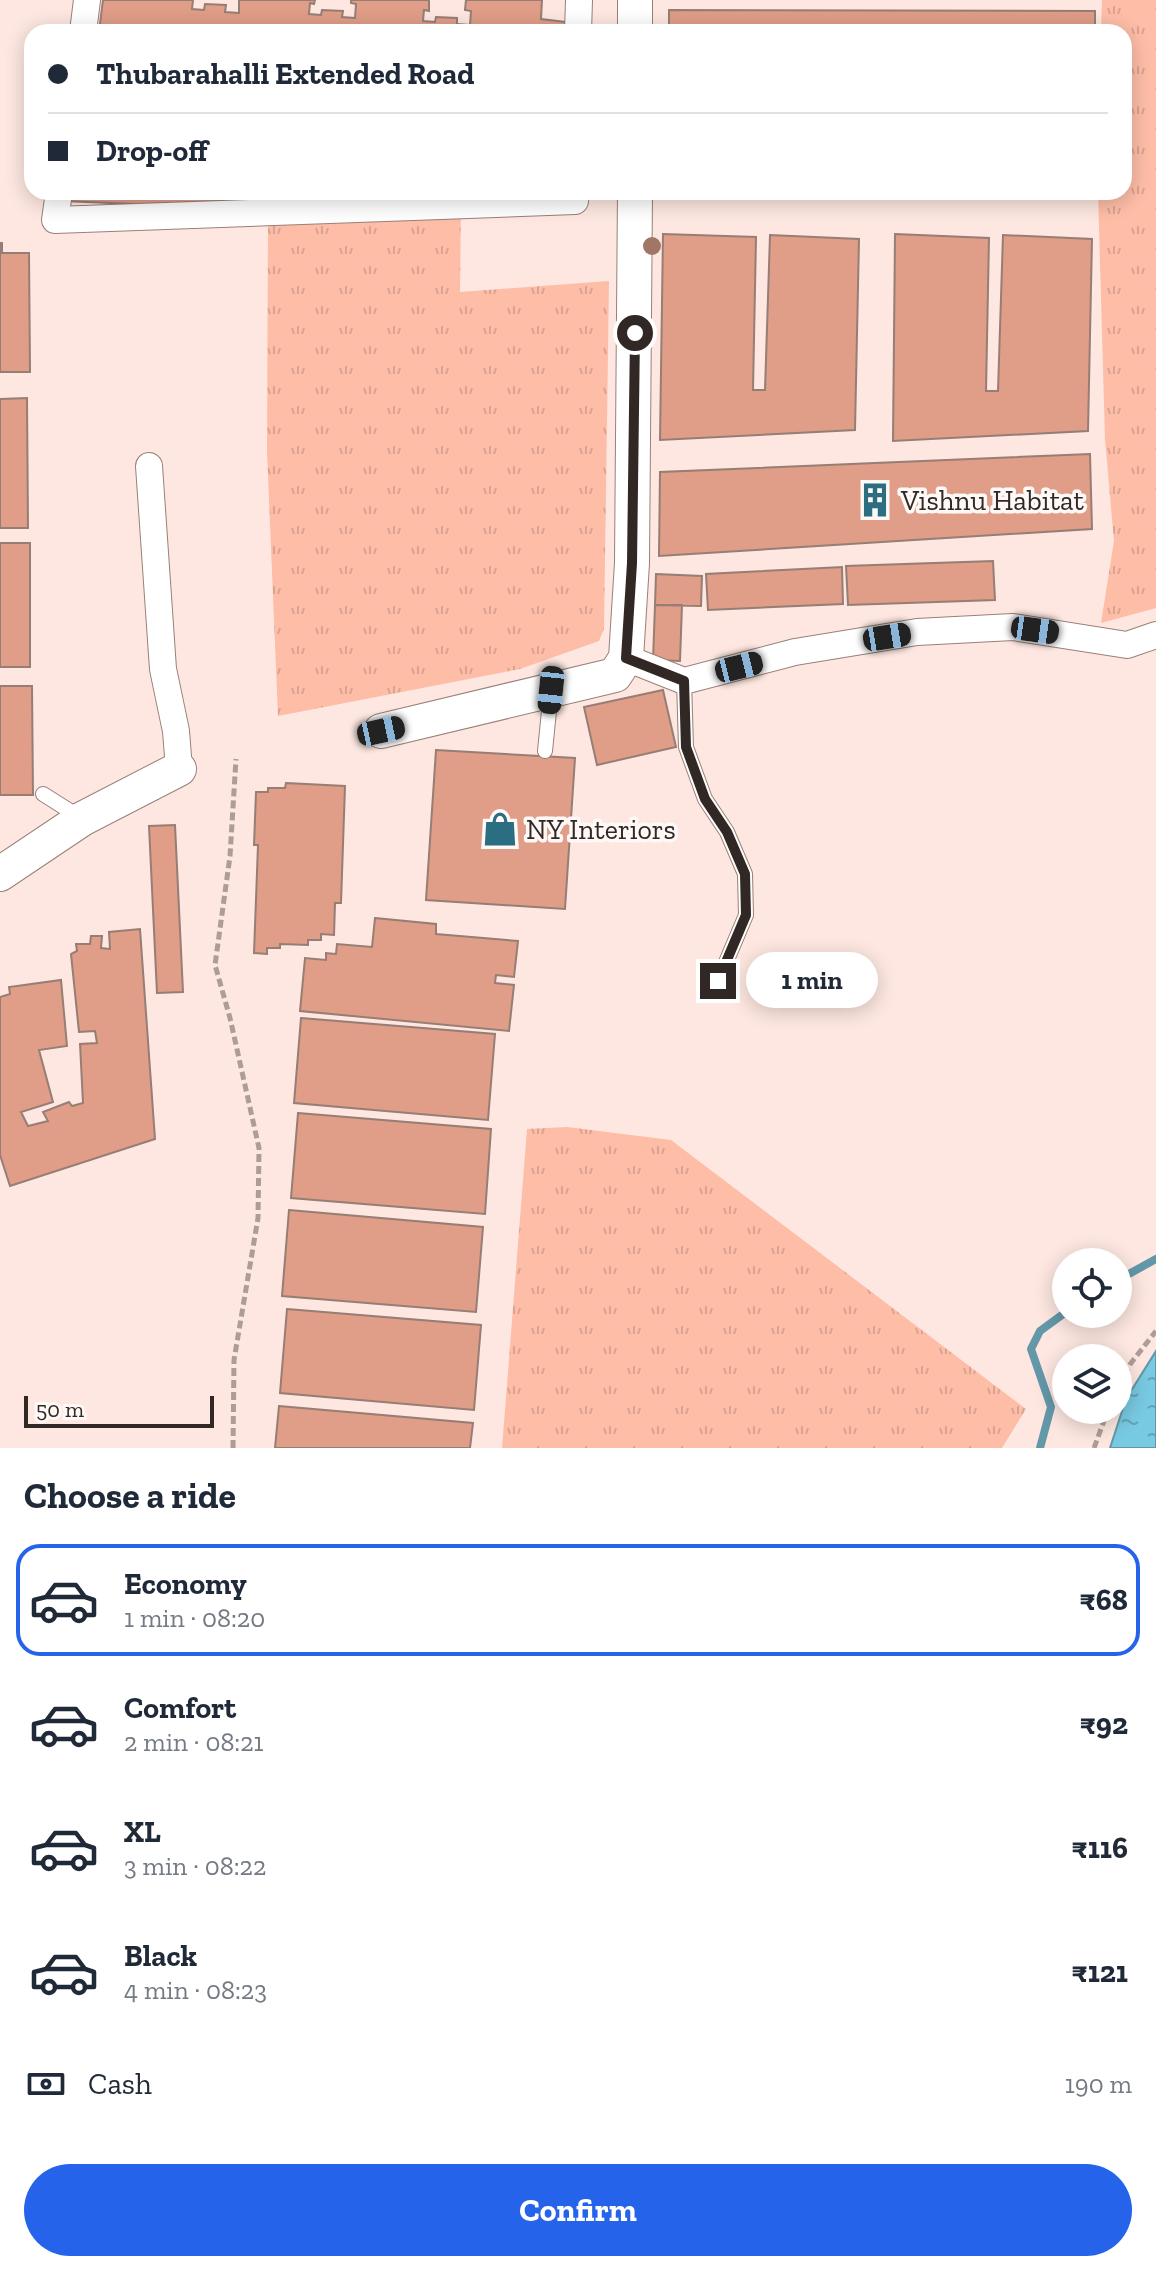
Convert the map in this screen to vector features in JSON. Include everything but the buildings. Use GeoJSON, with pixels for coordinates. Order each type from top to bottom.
{"type":"FeatureCollection","features":[{"type":"Feature","properties":{"kind":"street"},"geometry":{"type":"LineString","coordinates":[[84,24],[87,0]]}},
{"type":"Feature","properties":{"kind":"street"},"geometry":{"type":"LineString","coordinates":[[578,24],[579,0]]}},
{"type":"Feature","properties":{"kind":"street"},"geometry":{"type":"LineString","coordinates":[[635,0],[635,24]]}},
{"type":"Feature","properties":{"kind":"street"},"geometry":{"type":"LineString","coordinates":[[58,200],[55,220],[575,200]]}},
{"type":"Feature","properties":{"kind":"street"},"geometry":{"type":"LineString","coordinates":[[381,731],[615,675],[626,658],[632,563],[635,200]]}},
{"type":"Feature","properties":{"kind":"street"},"geometry":{"type":"LineString","coordinates":[[0,874],[82,819],[179,769],[176,731],[163,669],[149,466]]}},
{"type":"Feature","properties":{"kind":"street"},"geometry":{"type":"LineString","coordinates":[[626,658],[684,681],[795,652],[917,632],[1013,627],[1127,645],[1156,635]]}},
{"type":"Feature","properties":{"kind":"lane"},"geometry":{"type":"LineString","coordinates":[[684,681],[686,747],[705,799],[727,832],[745,874],[746,915],[718,981]]}},
{"type":"Feature","properties":{"kind":"lane"},"geometry":{"type":"LineString","coordinates":[[545,751],[551,690]]}},
{"type":"Feature","properties":{"kind":"lane"},"geometry":{"type":"LineString","coordinates":[[43,794],[82,819]]}},
{"type":"Feature","properties":{"kind":"path"},"geometry":{"type":"LineString","coordinates":[[233,1448],[234,1360],[258,1218],[259,1148],[215,965],[230,856],[236,759]]}},
{"type":"Feature","properties":{"kind":"path"},"geometry":{"type":"LineString","coordinates":[[1132,1362],[1156,1331]]}},
{"type":"Feature","properties":{"kind":"path"},"geometry":{"type":"LineString","coordinates":[[1094,1448],[1103,1424]]}},
{"type":"Feature","properties":{"kind":"green space"},"geometry":{"type":"Polygon","coordinates":[[[1102,0],[1156,0],[1156,608],[1101,623],[1114,541],[1105,439],[1098,200],[1132,200],[1132,24],[1101,24],[1102,0]]]}},
{"type":"Feature","properties":{"kind":"green space"},"geometry":{"type":"Polygon","coordinates":[[[461,203],[460,292],[609,281],[604,629],[599,641],[520,669],[278,716],[267,451],[268,214],[461,203]]]}},
{"type":"Feature","properties":{"kind":"green space"},"geometry":{"type":"Polygon","coordinates":[[[567,1127],[671,1140],[1026,1409],[1002,1448],[502,1448],[527,1129],[567,1127]]]}},
{"type":"Feature","properties":{"kind":"water"},"geometry":{"type":"Polygon","coordinates":[[[1156,1351],[1156,1448],[1110,1448],[1118,1424],[1132,1424],[1132,1389],[1156,1351]]]}},
{"type":"Feature","properties":{"kind":"waterway"},"geometry":{"type":"LineString","coordinates":[[1132,1272],[1156,1259]]}},
{"type":"Feature","properties":{"kind":"waterway"},"geometry":{"type":"LineString","coordinates":[[1040,1448],[1051,1407],[1031,1349],[1040,1331],[1052,1322]]}},
{"type":"Feature","properties":{"kind":"place","name":"Vishnu Habitat"},"geometry":{"type":"Point","coordinates":[875,500]}},
{"type":"Feature","properties":{"kind":"place","name":"NY Interiors"},"geometry":{"type":"Point","coordinates":[500,829]}},
{"type":"Feature","properties":{"kind":"route"},"geometry":{"type":"LineString","coordinates":[[635,333],[632,563],[626,658],[684,681],[686,747],[705,799],[727,832],[745,874],[746,915],[718,981]]}}]}
